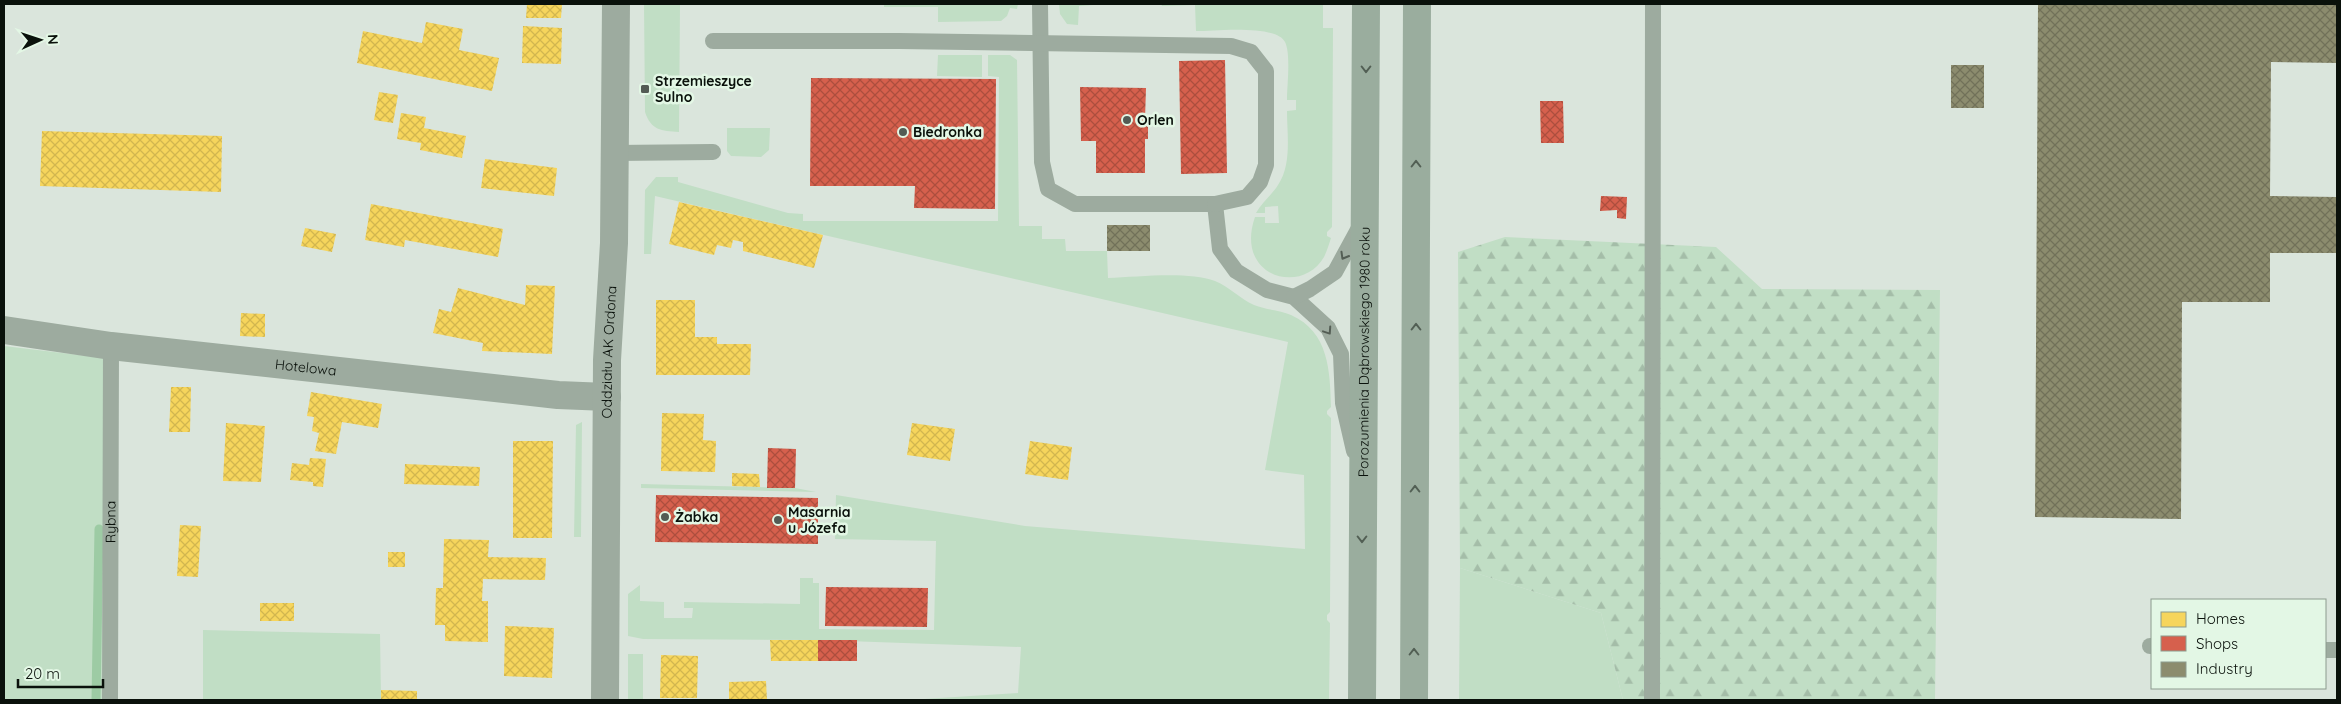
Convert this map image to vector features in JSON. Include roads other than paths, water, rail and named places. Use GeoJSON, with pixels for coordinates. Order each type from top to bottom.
{"type":"FeatureCollection","features":[{"type":"Feature","properties":{"kind":"main road","name":"Porozumienia Dąbrowskiego 1980 roku"},"geometry":{"type":"LineString","coordinates":[[1362,700],[1362,490],[1366,213],[1363,9]]}},
{"type":"Feature","properties":{"kind":"main road"},"geometry":{"type":"LineString","coordinates":[[1414,700],[1420,9]]}},
{"type":"Feature","properties":{"kind":"street","name":"Oddziału AK Ordona"},"geometry":{"type":"LineString","coordinates":[[605,700],[607,397],[614,243],[616,4]]}},
{"type":"Feature","properties":{"kind":"street","name":"Hotelowa"},"geometry":{"type":"LineString","coordinates":[[4,330],[111,346],[558,395],[607,397]]}},
{"type":"Feature","properties":{"kind":"lane"},"geometry":{"type":"LineString","coordinates":[[713,41],[1040,43],[1231,46],[1251,52],[1266,71],[1266,165],[1260,182],[1247,197],[1214,204],[1075,204],[1048,189],[1042,162],[1040,43],[1040,4]]}},
{"type":"Feature","properties":{"kind":"lane"},"geometry":{"type":"LineString","coordinates":[[1652,700],[1653,4]]}},
{"type":"Feature","properties":{"kind":"lane"},"geometry":{"type":"LineString","coordinates":[[615,153],[713,152]]}},
{"type":"Feature","properties":{"kind":"lane"},"geometry":{"type":"LineString","coordinates":[[1214,204],[1220,249],[1236,271],[1267,290],[1294,297],[1328,328],[1341,354],[1343,402],[1362,490]]}},
{"type":"Feature","properties":{"kind":"lane"},"geometry":{"type":"LineString","coordinates":[[1294,297],[1335,272],[1366,213]]}},
{"type":"Feature","properties":{"kind":"lane","name":"Rybna"},"geometry":{"type":"LineString","coordinates":[[110,700],[111,346]]}},
{"type":"Feature","properties":{"kind":"waterway"},"geometry":{"type":"LineString","coordinates":[[96,700],[99,529]]}},
{"type":"Feature","properties":{"kind":"place","name":"Strzemieszyce Sulno"},"geometry":{"type":"Point","coordinates":[645,89]}},
{"type":"Feature","properties":{"kind":"place","name":"Orlen"},"geometry":{"type":"Point","coordinates":[1127,120]}},
{"type":"Feature","properties":{"kind":"place","name":"Biedronka"},"geometry":{"type":"Point","coordinates":[903,132]}},
{"type":"Feature","properties":{"kind":"place","name":"Żabka"},"geometry":{"type":"Point","coordinates":[665,517]}},
{"type":"Feature","properties":{"kind":"place","name":"Masarnia u Józefa"},"geometry":{"type":"Point","coordinates":[778,520]}}]}
